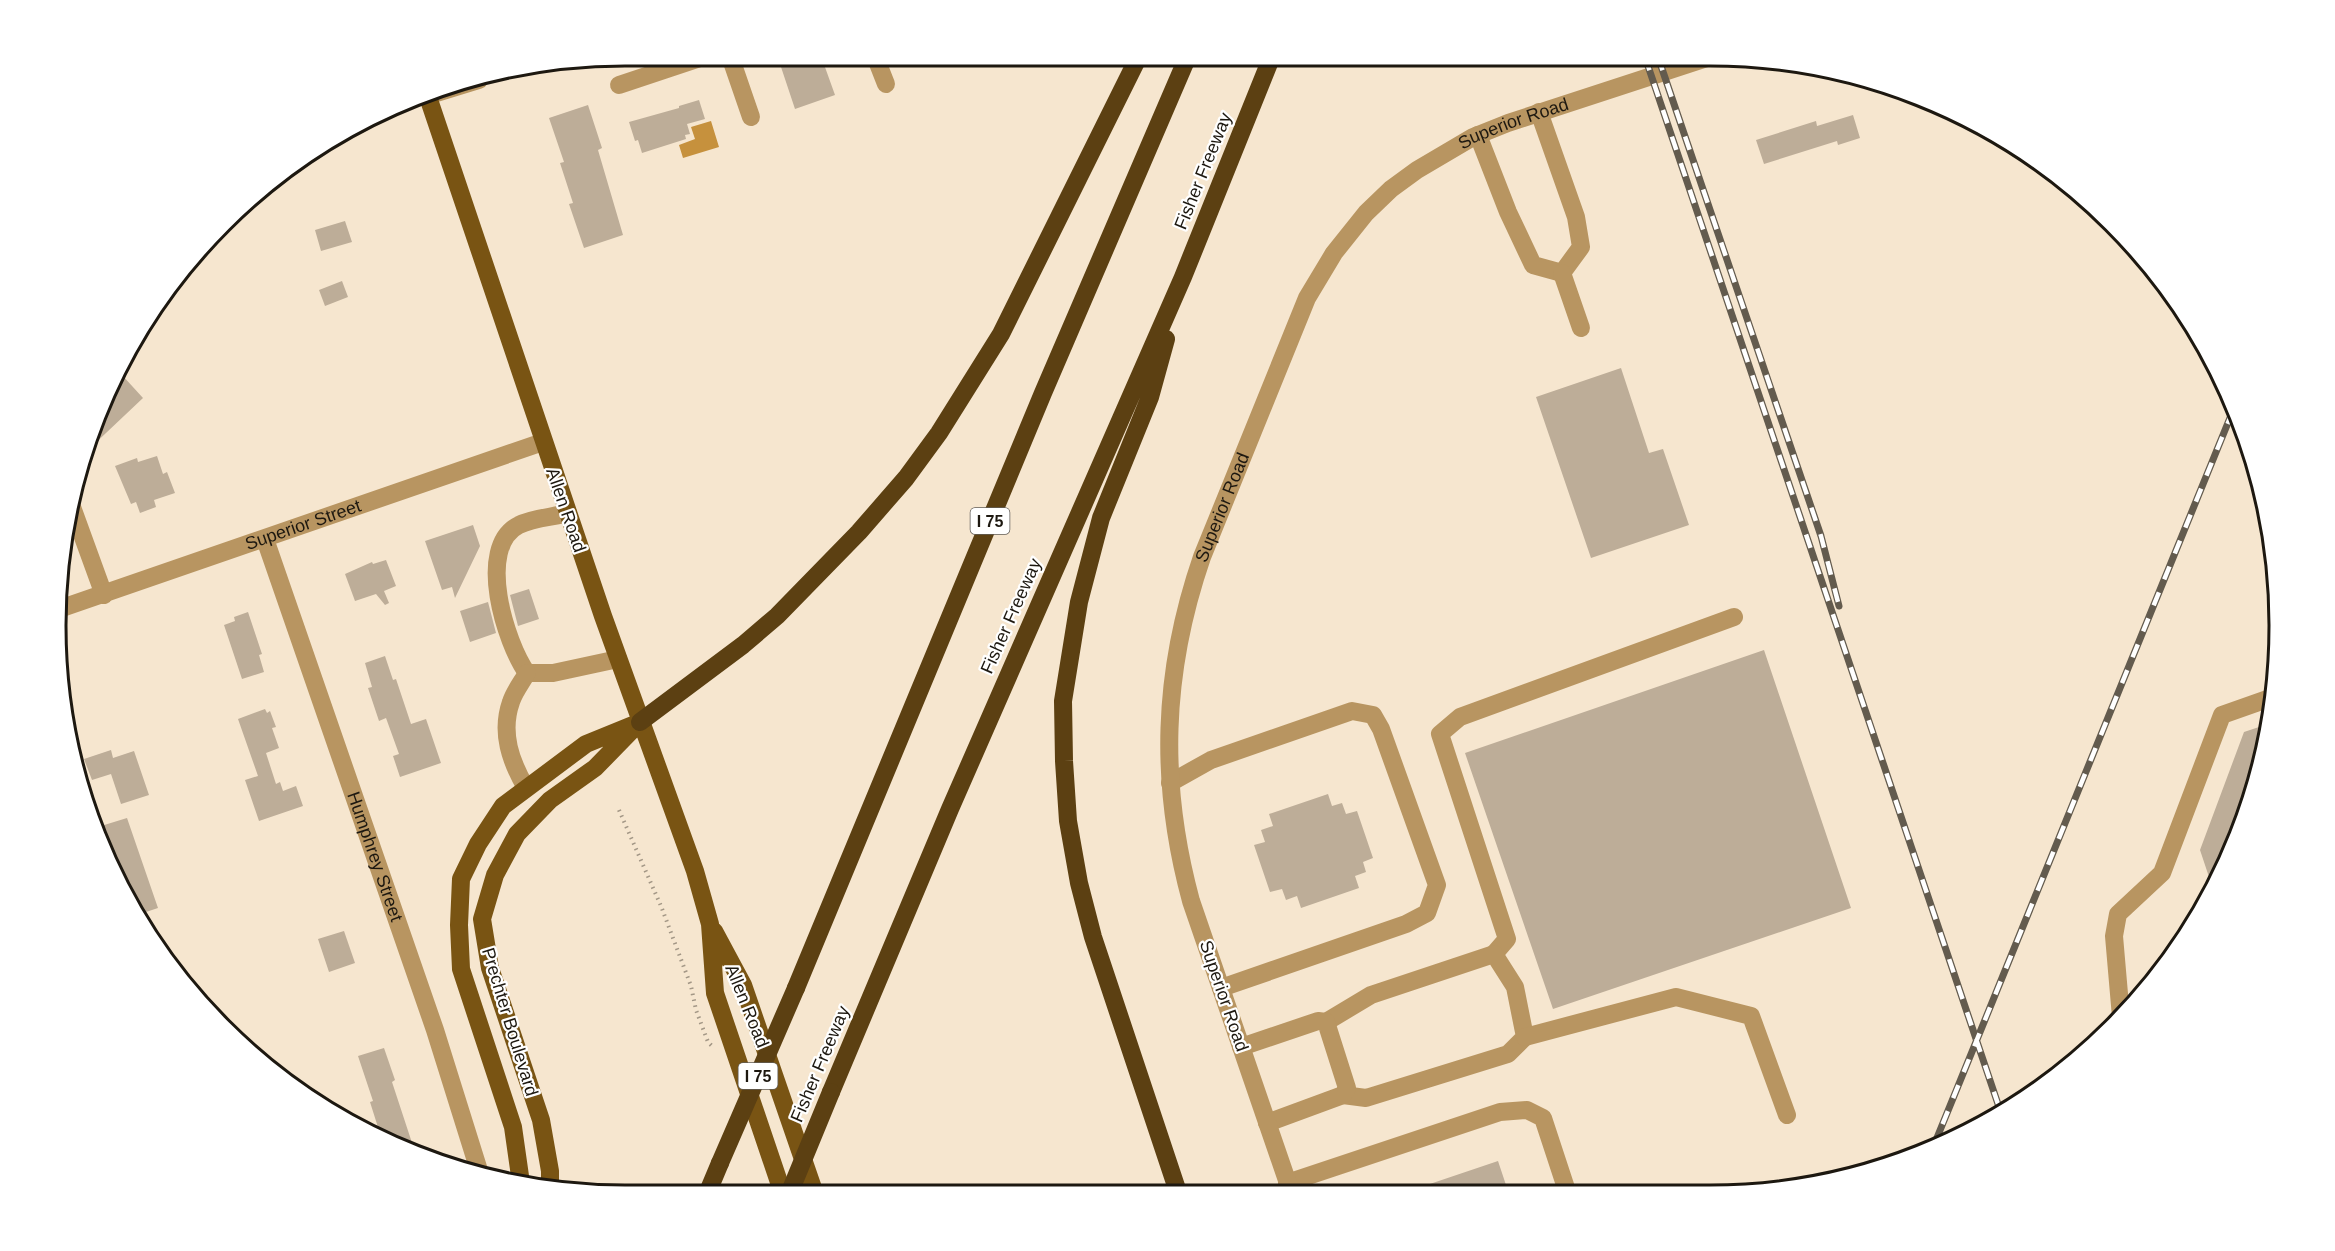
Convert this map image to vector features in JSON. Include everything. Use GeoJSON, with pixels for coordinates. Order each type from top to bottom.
{"type":"FeatureCollection","features":[{"type":"Feature","properties":{"kind":"highway"},"geometry":{"type":"LineString","coordinates":[[640,722],[743,645],[777,616],[860,532],[906,478],[939,433],[1001,334],[1134,66]]}},
{"type":"Feature","properties":{"kind":"highway","name":"I 75"},"geometry":{"type":"LineString","coordinates":[[711,1185],[796,988],[1048,382],[1184,66]]}},
{"type":"Feature","properties":{"kind":"highway","name":"Fisher Freeway"},"geometry":{"type":"LineString","coordinates":[[793,1185],[950,809],[1184,277],[1268,66]]}},
{"type":"Feature","properties":{"kind":"highway"},"geometry":{"type":"LineString","coordinates":[[1176,1185],[1093,937],[1079,883],[1068,821],[1063,701],[1078,602],[1101,519],[1150,397],[1184,277]]}},
{"type":"Feature","properties":{"kind":"main road","name":"Allen Road"},"geometry":{"type":"LineString","coordinates":[[429,102],[543,442],[640,722],[695,871],[710,924],[715,993],[780,1185]]}},
{"type":"Feature","properties":{"kind":"main road","name":"Prechter Boulevard"},"geometry":{"type":"LineString","coordinates":[[520,1175],[513,1127],[461,969],[459,925],[461,879],[478,844],[503,806],[586,744],[640,722]]}},
{"type":"Feature","properties":{"kind":"main road","name":"Prechter Boulevard"},"geometry":{"type":"LineString","coordinates":[[550,1180],[542,1120],[490,969],[482,919],[495,875],[517,834],[550,800],[595,768],[640,722]]}},
{"type":"Feature","properties":{"kind":"main road","name":"Allen Road"},"geometry":{"type":"LineString","coordinates":[[710,924],[743,985],[812,1185]]}},
{"type":"Feature","properties":{"kind":"street"},"geometry":{"type":"LineString","coordinates":[[619,85],[676,66]]}},
{"type":"Feature","properties":{"kind":"street"},"geometry":{"type":"LineString","coordinates":[[733,66],[751,117]]}},
{"type":"Feature","properties":{"kind":"street"},"geometry":{"type":"LineString","coordinates":[[879,66],[886,84]]}},
{"type":"Feature","properties":{"kind":"street","name":"Superior Road"},"geometry":{"type":"LineString","coordinates":[[1288,1185],[1221,988],[1183,870],[1176,837],[1168,745],[1170,697],[1180,632],[1202,557],[1307,298],[1334,253],[1366,213],[1391,189],[1417,170],[1478,135],[1539,112],[1682,66]]}},
{"type":"Feature","properties":{"kind":"street"},"geometry":{"type":"LineString","coordinates":[[1539,112],[1576,217],[1581,247],[1562,273]]}},
{"type":"Feature","properties":{"kind":"street"},"geometry":{"type":"LineString","coordinates":[[1478,135],[1508,212],[1533,265],[1562,273]]}},
{"type":"Feature","properties":{"kind":"street"},"geometry":{"type":"LineString","coordinates":[[1562,273],[1581,328]]}},
{"type":"Feature","properties":{"kind":"street","name":"Superior Street"},"geometry":{"type":"LineString","coordinates":[[67,607],[543,442]]}},
{"type":"Feature","properties":{"kind":"street"},"geometry":{"type":"LineString","coordinates":[[527,673],[517,658],[496,590],[499,550],[506,536],[518,526],[568,513]]}},
{"type":"Feature","properties":{"kind":"street"},"geometry":{"type":"LineString","coordinates":[[76,519],[104,595]]}},
{"type":"Feature","properties":{"kind":"street","name":"Humphrey Street"},"geometry":{"type":"LineString","coordinates":[[265,539],[431,1019],[477,1165]]}},
{"type":"Feature","properties":{"kind":"street"},"geometry":{"type":"LineString","coordinates":[[1241,1047],[1318,1021],[1326,1022],[1371,995],[1494,954],[1506,939],[1440,734],[1460,717],[1734,617]]}},
{"type":"Feature","properties":{"kind":"street"},"geometry":{"type":"LineString","coordinates":[[527,673],[553,673],[618,659]]}},
{"type":"Feature","properties":{"kind":"street"},"geometry":{"type":"LineString","coordinates":[[526,788],[514,768],[507,747],[506,723],[511,701],[527,673]]}},
{"type":"Feature","properties":{"kind":"street"},"geometry":{"type":"LineString","coordinates":[[2120,1005],[2114,936],[2118,914],[2162,873],[2222,715],[2264,700]]}},
{"type":"Feature","properties":{"kind":"street"},"geometry":{"type":"LineString","coordinates":[[1170,783],[1211,760],[1352,711],[1373,715],[1381,729],[1437,885],[1427,913],[1406,924],[1221,988]]}},
{"type":"Feature","properties":{"kind":"street"},"geometry":{"type":"LineString","coordinates":[[1494,954],[1515,987],[1525,1037]]}},
{"type":"Feature","properties":{"kind":"street"},"geometry":{"type":"LineString","coordinates":[[1267,1123],[1343,1095],[1366,1098],[1508,1054],[1525,1037],[1676,997],[1751,1016],[1787,1115]]}},
{"type":"Feature","properties":{"kind":"street"},"geometry":{"type":"LineString","coordinates":[[1326,1022],[1347,1088],[1343,1095]]}},
{"type":"Feature","properties":{"kind":"street"},"geometry":{"type":"LineString","coordinates":[[1295,1185],[1500,1113],[1527,1110],[1543,1118],[1565,1185]]}},
{"type":"Feature","properties":{"kind":"path"},"geometry":{"type":"LineString","coordinates":[[619,810],[661,906],[691,986],[696,1010],[708,1042],[718,1052]]}},
{"type":"Feature","properties":{"kind":"shaded area"},"geometry":{"type":"Polygon","coordinates":[[[711,121],[719,147],[683,158],[679,145],[695,139],[691,127],[711,121]]]}},
{"type":"Feature","properties":{"kind":"building"},"geometry":{"type":"Polygon","coordinates":[[[825,66],[835,95],[795,109],[781,67],[825,66]]]}},
{"type":"Feature","properties":{"kind":"building"},"geometry":{"type":"Polygon","coordinates":[[[699,100],[705,119],[687,124],[690,134],[685,135],[686,139],[642,153],[638,140],[635,141],[629,122],[699,100]]]}},
{"type":"Feature","properties":{"kind":"building"},"geometry":{"type":"Polygon","coordinates":[[[588,105],[602,148],[598,150],[623,235],[584,248],[569,204],[573,203],[560,163],[564,162],[549,118],[588,105]]]}},
{"type":"Feature","properties":{"kind":"building"},"geometry":{"type":"Polygon","coordinates":[[[1853,115],[1860,138],[1838,145],[1837,141],[1764,164],[1756,140],[1816,121],[1817,126],[1853,115]]]}},
{"type":"Feature","properties":{"kind":"building"},"geometry":{"type":"Polygon","coordinates":[[[345,221],[352,242],[321,251],[315,230],[345,221]]]}},
{"type":"Feature","properties":{"kind":"building"},"geometry":{"type":"Polygon","coordinates":[[[342,281],[348,297],[325,306],[319,290],[342,281]]]}},
{"type":"Feature","properties":{"kind":"building"},"geometry":{"type":"Polygon","coordinates":[[[1621,368],[1649,453],[1663,449],[1689,525],[1591,558],[1536,397],[1621,368]]]}},
{"type":"Feature","properties":{"kind":"building"},"geometry":{"type":"Polygon","coordinates":[[[124,377],[143,398],[98,441],[124,377]]]}},
{"type":"Feature","properties":{"kind":"building"},"geometry":{"type":"Polygon","coordinates":[[[157,456],[163,474],[167,472],[175,493],[154,500],[156,507],[140,513],[136,502],[131,504],[115,466],[137,458],[138,462],[157,456]]]}},
{"type":"Feature","properties":{"kind":"building"},"geometry":{"type":"Polygon","coordinates":[[[473,525],[480,546],[455,598],[452,587],[442,590],[425,541],[473,525]]]}},
{"type":"Feature","properties":{"kind":"building"},"geometry":{"type":"Polygon","coordinates":[[[386,560],[396,586],[384,591],[389,603],[385,605],[376,594],[355,601],[345,574],[372,562],[373,564],[386,560]]]}},
{"type":"Feature","properties":{"kind":"building"},"geometry":{"type":"Polygon","coordinates":[[[529,589],[539,619],[518,626],[510,595],[529,589]]]}},
{"type":"Feature","properties":{"kind":"building"},"geometry":{"type":"Polygon","coordinates":[[[488,602],[496,633],[470,642],[460,611],[488,602]]]}},
{"type":"Feature","properties":{"kind":"building"},"geometry":{"type":"Polygon","coordinates":[[[248,612],[262,654],[259,655],[264,672],[242,679],[224,625],[235,621],[234,617],[248,612]]]}},
{"type":"Feature","properties":{"kind":"building"},"geometry":{"type":"Polygon","coordinates":[[[1764,650],[1851,908],[1553,1009],[1465,753],[1764,650]]]}},
{"type":"Feature","properties":{"kind":"building"},"geometry":{"type":"Polygon","coordinates":[[[385,656],[393,680],[396,679],[411,724],[426,719],[441,763],[400,777],[393,756],[399,754],[386,718],[379,721],[368,688],[372,687],[365,663],[385,656]]]}},
{"type":"Feature","properties":{"kind":"building"},"geometry":{"type":"Polygon","coordinates":[[[265,709],[267,713],[270,711],[276,727],[272,728],[279,748],[266,753],[276,784],[280,782],[283,791],[296,786],[303,806],[259,821],[245,780],[258,776],[238,719],[265,709]]]}},
{"type":"Feature","properties":{"kind":"building"},"geometry":{"type":"Polygon","coordinates":[[[2259,727],[2250,770],[2239,805],[2209,877],[2200,850],[2244,732],[2259,727]]]}},
{"type":"Feature","properties":{"kind":"building"},"geometry":{"type":"Polygon","coordinates":[[[111,750],[113,758],[134,751],[149,795],[121,804],[111,774],[92,780],[84,759],[111,750]]]}},
{"type":"Feature","properties":{"kind":"building"},"geometry":{"type":"Polygon","coordinates":[[[1328,794],[1332,806],[1342,803],[1346,814],[1357,811],[1373,858],[1363,862],[1366,872],[1355,876],[1359,888],[1301,908],[1297,896],[1286,900],[1282,889],[1270,892],[1254,845],[1265,842],[1261,830],[1273,826],[1269,814],[1328,794]]]}},
{"type":"Feature","properties":{"kind":"building"},"geometry":{"type":"Polygon","coordinates":[[[127,818],[158,908],[145,912],[124,873],[104,825],[127,818]]]}},
{"type":"Feature","properties":{"kind":"building"},"geometry":{"type":"Polygon","coordinates":[[[344,931],[355,963],[329,972],[318,939],[344,931]]]}},
{"type":"Feature","properties":{"kind":"building"},"geometry":{"type":"Polygon","coordinates":[[[384,1048],[395,1080],[392,1082],[412,1142],[378,1127],[370,1102],[373,1101],[358,1056],[384,1048]]]}},
{"type":"Feature","properties":{"kind":"building"},"geometry":{"type":"Polygon","coordinates":[[[1498,1161],[1506,1185],[1427,1185],[1498,1161]]]}},
{"type":"Feature","properties":{"kind":"railway"},"geometry":{"type":"LineString","coordinates":[[1648,66],[1998,1104]]}},
{"type":"Feature","properties":{"kind":"railway"},"geometry":{"type":"LineString","coordinates":[[1661,66],[1821,536],[1839,606]]}},
{"type":"Feature","properties":{"kind":"railway"},"geometry":{"type":"LineString","coordinates":[[1938,1136],[2229,420]]}}]}
